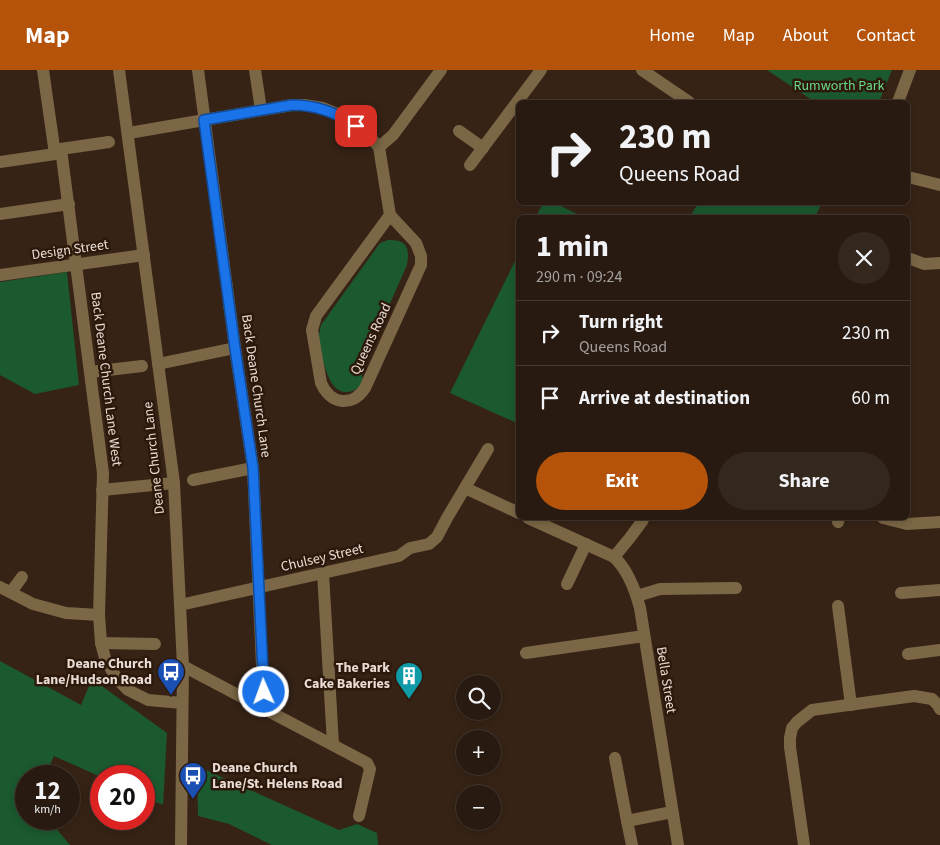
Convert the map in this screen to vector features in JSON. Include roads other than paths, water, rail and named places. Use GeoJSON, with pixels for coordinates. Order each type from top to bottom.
{"type":"FeatureCollection","features":[{"type":"Feature","properties":{"kind":"street","name":"Back Deane Church Lane West"},"geometry":{"type":"LineString","coordinates":[[43,70],[57,151],[69,204],[103,473],[99,615],[105,658],[118,680],[128,690],[148,700],[182,703]]}},
{"type":"Feature","properties":{"kind":"street","name":"Deane Church Lane"},"geometry":{"type":"LineString","coordinates":[[119,70],[174,482],[183,666],[181,845]]}},
{"type":"Feature","properties":{"kind":"street","name":"Back Deane Church Lane"},"geometry":{"type":"LineString","coordinates":[[198,70],[253,468],[264,709]]}},
{"type":"Feature","properties":{"kind":"street"},"geometry":{"type":"LineString","coordinates":[[255,70],[261,110]]}},
{"type":"Feature","properties":{"kind":"street"},"geometry":{"type":"LineString","coordinates":[[379,147],[393,135],[441,70]]}},
{"type":"Feature","properties":{"kind":"street"},"geometry":{"type":"LineString","coordinates":[[519,100],[541,70]]}},
{"type":"Feature","properties":{"kind":"street"},"geometry":{"type":"LineString","coordinates":[[642,70],[676,99]]}},
{"type":"Feature","properties":{"kind":"street"},"geometry":{"type":"LineString","coordinates":[[899,100],[910,70]]}},
{"type":"Feature","properties":{"kind":"street"},"geometry":{"type":"LineString","coordinates":[[470,165],[516,104]]}},
{"type":"Feature","properties":{"kind":"street"},"geometry":{"type":"LineString","coordinates":[[128,133],[292,105],[323,108],[340,115],[356,126],[379,147],[390,215]]}},
{"type":"Feature","properties":{"kind":"street"},"geometry":{"type":"LineString","coordinates":[[459,131],[483,148]]}},
{"type":"Feature","properties":{"kind":"street"},"geometry":{"type":"LineString","coordinates":[[0,162],[109,142]]}},
{"type":"Feature","properties":{"kind":"street"},"geometry":{"type":"LineString","coordinates":[[910,178],[940,185]]}},
{"type":"Feature","properties":{"kind":"street"},"geometry":{"type":"LineString","coordinates":[[0,214],[69,204]]}},
{"type":"Feature","properties":{"kind":"street","name":"Queens Road"},"geometry":{"type":"LineString","coordinates":[[390,215],[416,243],[422,256],[421,265],[362,393],[353,400],[338,401],[325,392],[321,383],[312,330],[313,322],[390,215]]}},
{"type":"Feature","properties":{"kind":"street","name":"Design Street"},"geometry":{"type":"LineString","coordinates":[[0,274],[144,255]]}},
{"type":"Feature","properties":{"kind":"street"},"geometry":{"type":"LineString","coordinates":[[910,259],[924,264],[940,263]]}},
{"type":"Feature","properties":{"kind":"street"},"geometry":{"type":"LineString","coordinates":[[158,364],[235,348]]}},
{"type":"Feature","properties":{"kind":"street"},"geometry":{"type":"LineString","coordinates":[[91,372],[142,366]]}},
{"type":"Feature","properties":{"kind":"street"},"geometry":{"type":"LineString","coordinates":[[488,449],[465,488],[516,512]]}},
{"type":"Feature","properties":{"kind":"street"},"geometry":{"type":"LineString","coordinates":[[193,480],[253,468]]}},
{"type":"Feature","properties":{"kind":"street"},"geometry":{"type":"LineString","coordinates":[[102,490],[174,482]]}},
{"type":"Feature","properties":{"kind":"street","name":"Chulsey Street"},"geometry":{"type":"LineString","coordinates":[[180,605],[399,556],[410,548],[430,544],[465,488]]}},
{"type":"Feature","properties":{"kind":"street","name":"Bella Street"},"geometry":{"type":"LineString","coordinates":[[532,520],[614,557],[622,564],[635,590],[678,845]]}},
{"type":"Feature","properties":{"kind":"street"},"geometry":{"type":"LineString","coordinates":[[614,557],[643,520]]}},
{"type":"Feature","properties":{"kind":"street"},"geometry":{"type":"LineString","coordinates":[[891,520],[906,524],[940,522]]}},
{"type":"Feature","properties":{"kind":"street"},"geometry":{"type":"LineString","coordinates":[[567,584],[586,544]]}},
{"type":"Feature","properties":{"kind":"street"},"geometry":{"type":"LineString","coordinates":[[323,573],[333,744]]}},
{"type":"Feature","properties":{"kind":"street"},"geometry":{"type":"LineString","coordinates":[[22,577],[6,590],[33,604],[66,613],[99,615]]}},
{"type":"Feature","properties":{"kind":"street"},"geometry":{"type":"LineString","coordinates":[[637,596],[660,589],[736,588]]}},
{"type":"Feature","properties":{"kind":"street"},"geometry":{"type":"LineString","coordinates":[[901,593],[940,590]]}},
{"type":"Feature","properties":{"kind":"street"},"geometry":{"type":"LineString","coordinates":[[838,606],[851,705]]}},
{"type":"Feature","properties":{"kind":"street"},"geometry":{"type":"LineString","coordinates":[[526,653],[644,636]]}},
{"type":"Feature","properties":{"kind":"street"},"geometry":{"type":"LineString","coordinates":[[102,643],[155,644]]}},
{"type":"Feature","properties":{"kind":"street"},"geometry":{"type":"LineString","coordinates":[[908,654],[940,650]]}},
{"type":"Feature","properties":{"kind":"street"},"geometry":{"type":"LineString","coordinates":[[183,666],[367,763],[370,769],[359,816]]}},
{"type":"Feature","properties":{"kind":"street"},"geometry":{"type":"LineString","coordinates":[[804,845],[790,738],[792,728],[805,714],[812,710],[922,697],[932,699],[940,709]]}},
{"type":"Feature","properties":{"kind":"street"},"geometry":{"type":"LineString","coordinates":[[615,758],[632,845]]}},
{"type":"Feature","properties":{"kind":"street"},"geometry":{"type":"LineString","coordinates":[[627,821],[672,812]]}},
{"type":"Feature","properties":{"kind":"place","name":"Deane Church Lane/Hudson Road"},"geometry":{"type":"Point","coordinates":[171,696]}},
{"type":"Feature","properties":{"kind":"place","name":"The Park Cake Bakeries"},"geometry":{"type":"Point","coordinates":[409,700]}},
{"type":"Feature","properties":{"kind":"place","name":"Deane Church Lane/St. Helens Road"},"geometry":{"type":"Point","coordinates":[193,800]}},
{"type":"Feature","properties":{"kind":"park label","name":"Rumworth Park"},"geometry":{"type":"Point","coordinates":[839,86]}}]}
